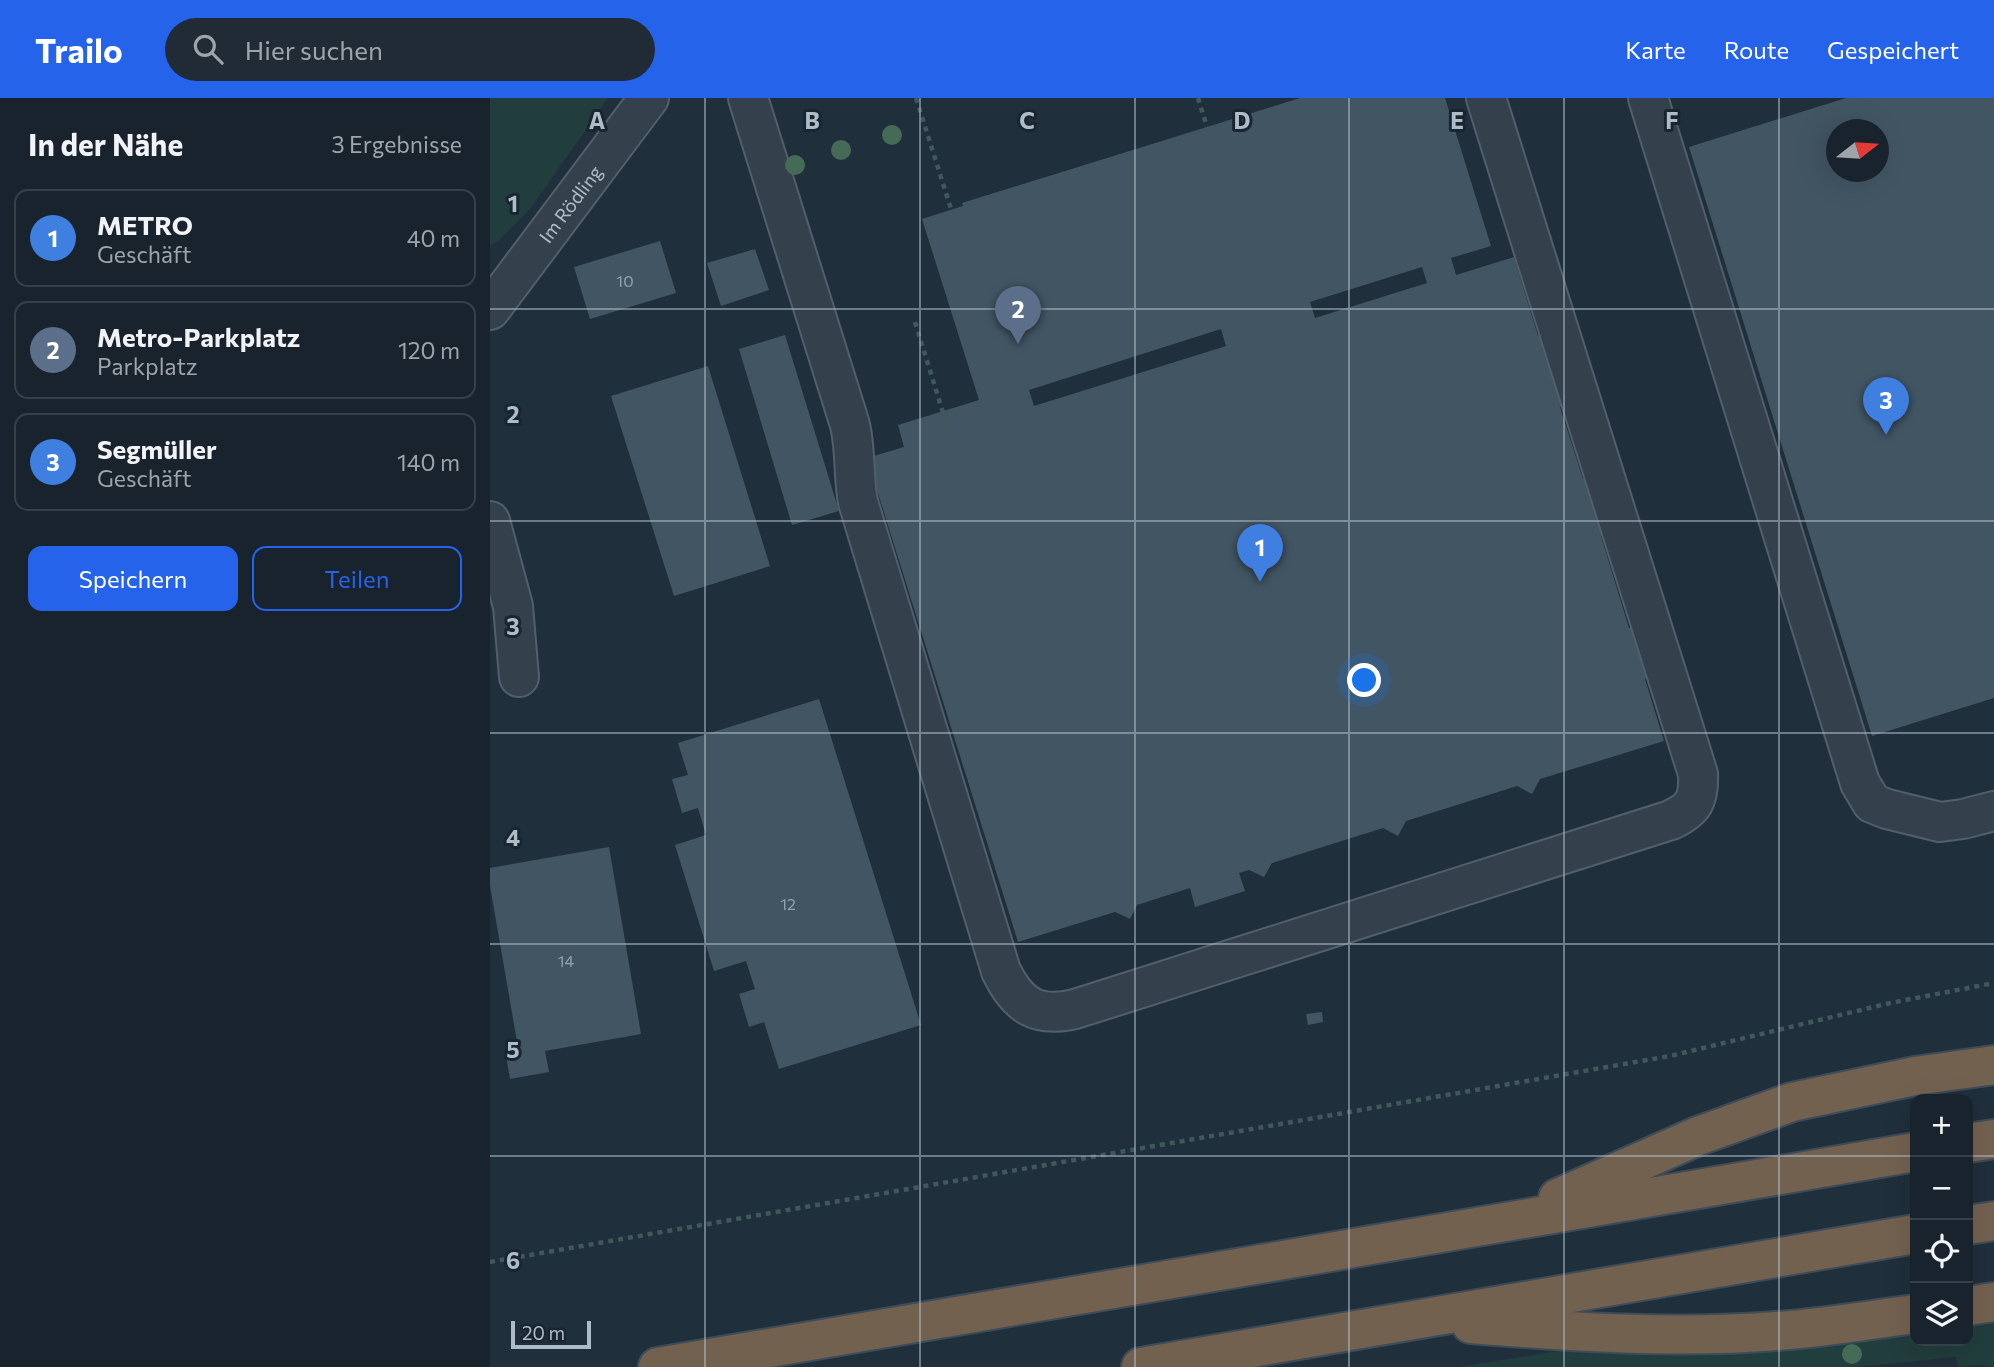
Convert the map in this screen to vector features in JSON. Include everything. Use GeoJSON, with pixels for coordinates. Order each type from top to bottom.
{"type":"FeatureCollection","features":[{"type":"Feature","properties":{"kind":"highway"},"geometry":{"type":"LineString","coordinates":[[1501,1222],[1698,1136],[1792,1102],[1915,1076],[1994,1065]]}},
{"type":"Feature","properties":{"kind":"highway"},"geometry":{"type":"LineString","coordinates":[[1973,1142],[1994,1139]]}},
{"type":"Feature","properties":{"kind":"highway"},"geometry":{"type":"LineString","coordinates":[[658,1367],[1910,1153]]}},
{"type":"Feature","properties":{"kind":"highway"},"geometry":{"type":"LineString","coordinates":[[1973,1224],[1994,1220]]}},
{"type":"Feature","properties":{"kind":"highway"},"geometry":{"type":"LineString","coordinates":[[1142,1367],[1910,1235]]}},
{"type":"Feature","properties":{"kind":"highway"},"geometry":{"type":"LineString","coordinates":[[1973,1305],[1994,1301]]}},
{"type":"Feature","properties":{"kind":"highway"},"geometry":{"type":"LineString","coordinates":[[1413,1320],[1568,1331],[1701,1335],[1777,1331],[1910,1315]]}},
{"type":"Feature","properties":{"kind":"street","name":"Im Rödling"},"geometry":{"type":"LineString","coordinates":[[490,310],[649,98]]}},
{"type":"Feature","properties":{"kind":"street"},"geometry":{"type":"LineString","coordinates":[[748,98],[850,425],[854,443],[858,502],[1001,971],[1014,994],[1034,1010],[1047,1013],[1075,1009],[1671,820],[1685,814],[1695,803],[1699,790],[1698,774],[1486,98]]}},
{"type":"Feature","properties":{"kind":"street"},"geometry":{"type":"LineString","coordinates":[[1648,98],[1860,783],[1872,803],[1940,821],[1963,819],[1994,811]]}},
{"type":"Feature","properties":{"kind":"street"},"geometry":{"type":"LineString","coordinates":[[490,521],[511,596],[519,677]]}},
{"type":"Feature","properties":{"kind":"path"},"geometry":{"type":"LineString","coordinates":[[916,98],[951,209]]}},
{"type":"Feature","properties":{"kind":"path"},"geometry":{"type":"LineString","coordinates":[[1198,98],[1207,127]]}},
{"type":"Feature","properties":{"kind":"path"},"geometry":{"type":"LineString","coordinates":[[915,322],[953,445]]}},
{"type":"Feature","properties":{"kind":"path"},"geometry":{"type":"LineString","coordinates":[[490,1262],[1657,1059],[1890,1003],[1994,983]]}},
{"type":"Feature","properties":{"kind":"green space"},"geometry":{"type":"Polygon","coordinates":[[[490,98],[608,98],[531,208],[497,242],[490,245],[490,98]]]}},
{"type":"Feature","properties":{"kind":"green space"},"geometry":{"type":"Polygon","coordinates":[[[1994,1323],[1994,1367],[1958,1367],[1956,1357],[1857,1367],[1458,1367],[1564,1350],[1649,1348],[1910,1331],[1910,1346],[1973,1346],[1973,1326],[1994,1323]]]}},
{"type":"Feature","properties":{"kind":"building"},"geometry":{"type":"Polygon","coordinates":[[[1300,98],[1445,98],[1491,246],[1451,258],[1456,275],[1514,257],[1538,336],[1566,330],[1576,402],[1560,407],[1583,479],[1600,478],[1617,531],[1601,536],[1629,628],[1647,627],[1661,674],[1645,679],[1664,741],[1540,779],[1532,794],[1517,786],[1406,821],[1398,836],[1383,828],[1272,863],[1264,877],[1249,870],[1239,873],[1245,891],[1195,907],[1190,888],[1137,905],[1130,919],[1115,912],[1018,942],[867,458],[904,447],[898,425],[979,400],[922,219],[963,206],[962,203],[1300,98]],[[1422,267],[1310,302],[1315,318],[1427,283],[1422,267]],[[1221,329],[1029,390],[1034,406],[1226,346],[1221,329]]]}},
{"type":"Feature","properties":{"kind":"building"},"geometry":{"type":"Polygon","coordinates":[[[1846,98],[1994,98],[1994,698],[1872,736],[1689,147],[1846,98]]]}},
{"type":"Feature","properties":{"kind":"building"},"geometry":{"type":"Polygon","coordinates":[[[660,241],[676,293],[590,319],[574,267],[660,241]]]}},
{"type":"Feature","properties":{"kind":"building"},"geometry":{"type":"Polygon","coordinates":[[[755,249],[769,290],[721,306],[707,263],[755,249]]]}},
{"type":"Feature","properties":{"kind":"building"},"geometry":{"type":"Polygon","coordinates":[[[785,335],[839,511],[792,525],[739,349],[785,335]]]}},
{"type":"Feature","properties":{"kind":"building"},"geometry":{"type":"Polygon","coordinates":[[[708,366],[770,566],[674,596],[611,396],[708,366]]]}},
{"type":"Feature","properties":{"kind":"building"},"geometry":{"type":"Polygon","coordinates":[[[819,699],[921,1025],[779,1069],[764,1022],[749,1027],[739,994],[755,989],[746,961],[714,971],[675,845],[706,835],[698,808],[682,813],[672,779],[688,775],[678,743],[819,699]]]}},
{"type":"Feature","properties":{"kind":"building"},"geometry":{"type":"Polygon","coordinates":[[[609,847],[641,1034],[545,1051],[549,1072],[510,1079],[506,1055],[519,1053],[490,886],[490,868],[609,847]]]}},
{"type":"Feature","properties":{"kind":"building"},"geometry":{"type":"Polygon","coordinates":[[[1322,1012],[1323,1022],[1308,1025],[1306,1014],[1322,1012]]]}},
{"type":"Feature","properties":{"kind":"place","name":"Metro-Parkplatz"},"geometry":{"type":"Point","coordinates":[1018,344]}},
{"type":"Feature","properties":{"kind":"place","name":"Segmüller"},"geometry":{"type":"Point","coordinates":[1886,435]}},
{"type":"Feature","properties":{"kind":"place","name":"METRO"},"geometry":{"type":"Point","coordinates":[1260,582]}}]}
